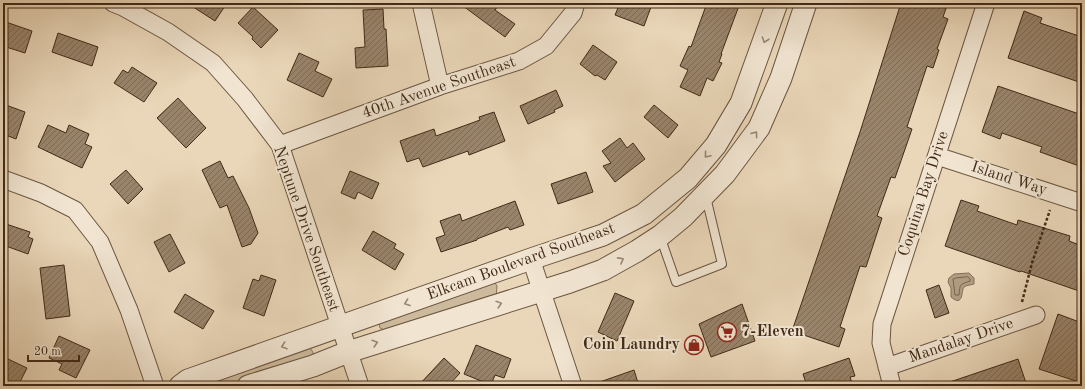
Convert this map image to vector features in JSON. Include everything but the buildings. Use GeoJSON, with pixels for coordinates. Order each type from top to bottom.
{"type":"FeatureCollection","features":[{"type":"Feature","properties":{"kind":"street","name":"Neptune Drive Southeast"},"geometry":{"type":"LineString","coordinates":[[113,3],[168,32],[213,63],[245,99],[280,145],[360,386]]}},
{"type":"Feature","properties":{"kind":"street"},"geometry":{"type":"LineString","coordinates":[[421,3],[440,86]]}},
{"type":"Feature","properties":{"kind":"street","name":"40th Avenue Southeast"},"geometry":{"type":"LineString","coordinates":[[280,145],[440,86],[519,61],[546,46],[573,13],[576,3]]}},
{"type":"Feature","properties":{"kind":"street","name":"Elkcam Boulevard Southeast"},"geometry":{"type":"LineString","coordinates":[[180,386],[188,380],[531,259],[602,236],[644,214],[688,178],[716,145],[741,103],[777,3]]}},
{"type":"Feature","properties":{"kind":"street","name":"Elkcam Boulevard Southeast"},"geometry":{"type":"LineString","coordinates":[[248,386],[313,366],[348,352],[570,282],[602,270],[637,251],[660,236],[683,217],[725,174],[759,128],[781,78],[806,3]]}},
{"type":"Feature","properties":{"kind":"street","name":"Coquina Bay Drive"},"geometry":{"type":"LineString","coordinates":[[892,386],[881,343],[882,324],[986,3]]}},
{"type":"Feature","properties":{"kind":"street","name":"Island Way"},"geometry":{"type":"LineString","coordinates":[[937,156],[1082,203]]}},
{"type":"Feature","properties":{"kind":"street"},"geometry":{"type":"LineString","coordinates":[[688,178],[705,195]]}},
{"type":"Feature","properties":{"kind":"street"},"geometry":{"type":"LineString","coordinates":[[3,179],[40,193],[75,210],[100,242],[129,310],[155,386]]}},
{"type":"Feature","properties":{"kind":"street"},"geometry":{"type":"LineString","coordinates":[[531,259],[573,386]]}},
{"type":"Feature","properties":{"kind":"street","name":"Mandalay Drive"},"geometry":{"type":"LineString","coordinates":[[887,368],[1036,315]]}},
{"type":"Feature","properties":{"kind":"lane"},"geometry":{"type":"LineString","coordinates":[[660,236],[676,282],[722,264],[705,195]]}},
{"type":"Feature","properties":{"kind":"path"},"geometry":{"type":"LineString","coordinates":[[1017,322],[1032,263],[1055,194]]}},
{"type":"Feature","properties":{"kind":"shaded area"},"geometry":{"type":"Polygon","coordinates":[[[495,283],[497,286],[496,297],[384,330],[380,328],[380,321],[495,283]]]}},
{"type":"Feature","properties":{"kind":"shaded area"},"geometry":{"type":"Polygon","coordinates":[[[308,346],[312,350],[313,354],[311,362],[224,386],[200,386],[308,346]]]}},
{"type":"Feature","properties":{"kind":"water"},"geometry":{"type":"Polygon","coordinates":[[[969,273],[974,278],[974,284],[964,287],[960,299],[955,300],[951,297],[951,288],[948,282],[949,278],[954,274],[969,273]]]}},
{"type":"Feature","properties":{"kind":"place","name":"7-Eleven"},"geometry":{"type":"Point","coordinates":[727,332]}},
{"type":"Feature","properties":{"kind":"place","name":"Coin Laundry"},"geometry":{"type":"Point","coordinates":[694,345]}}]}
